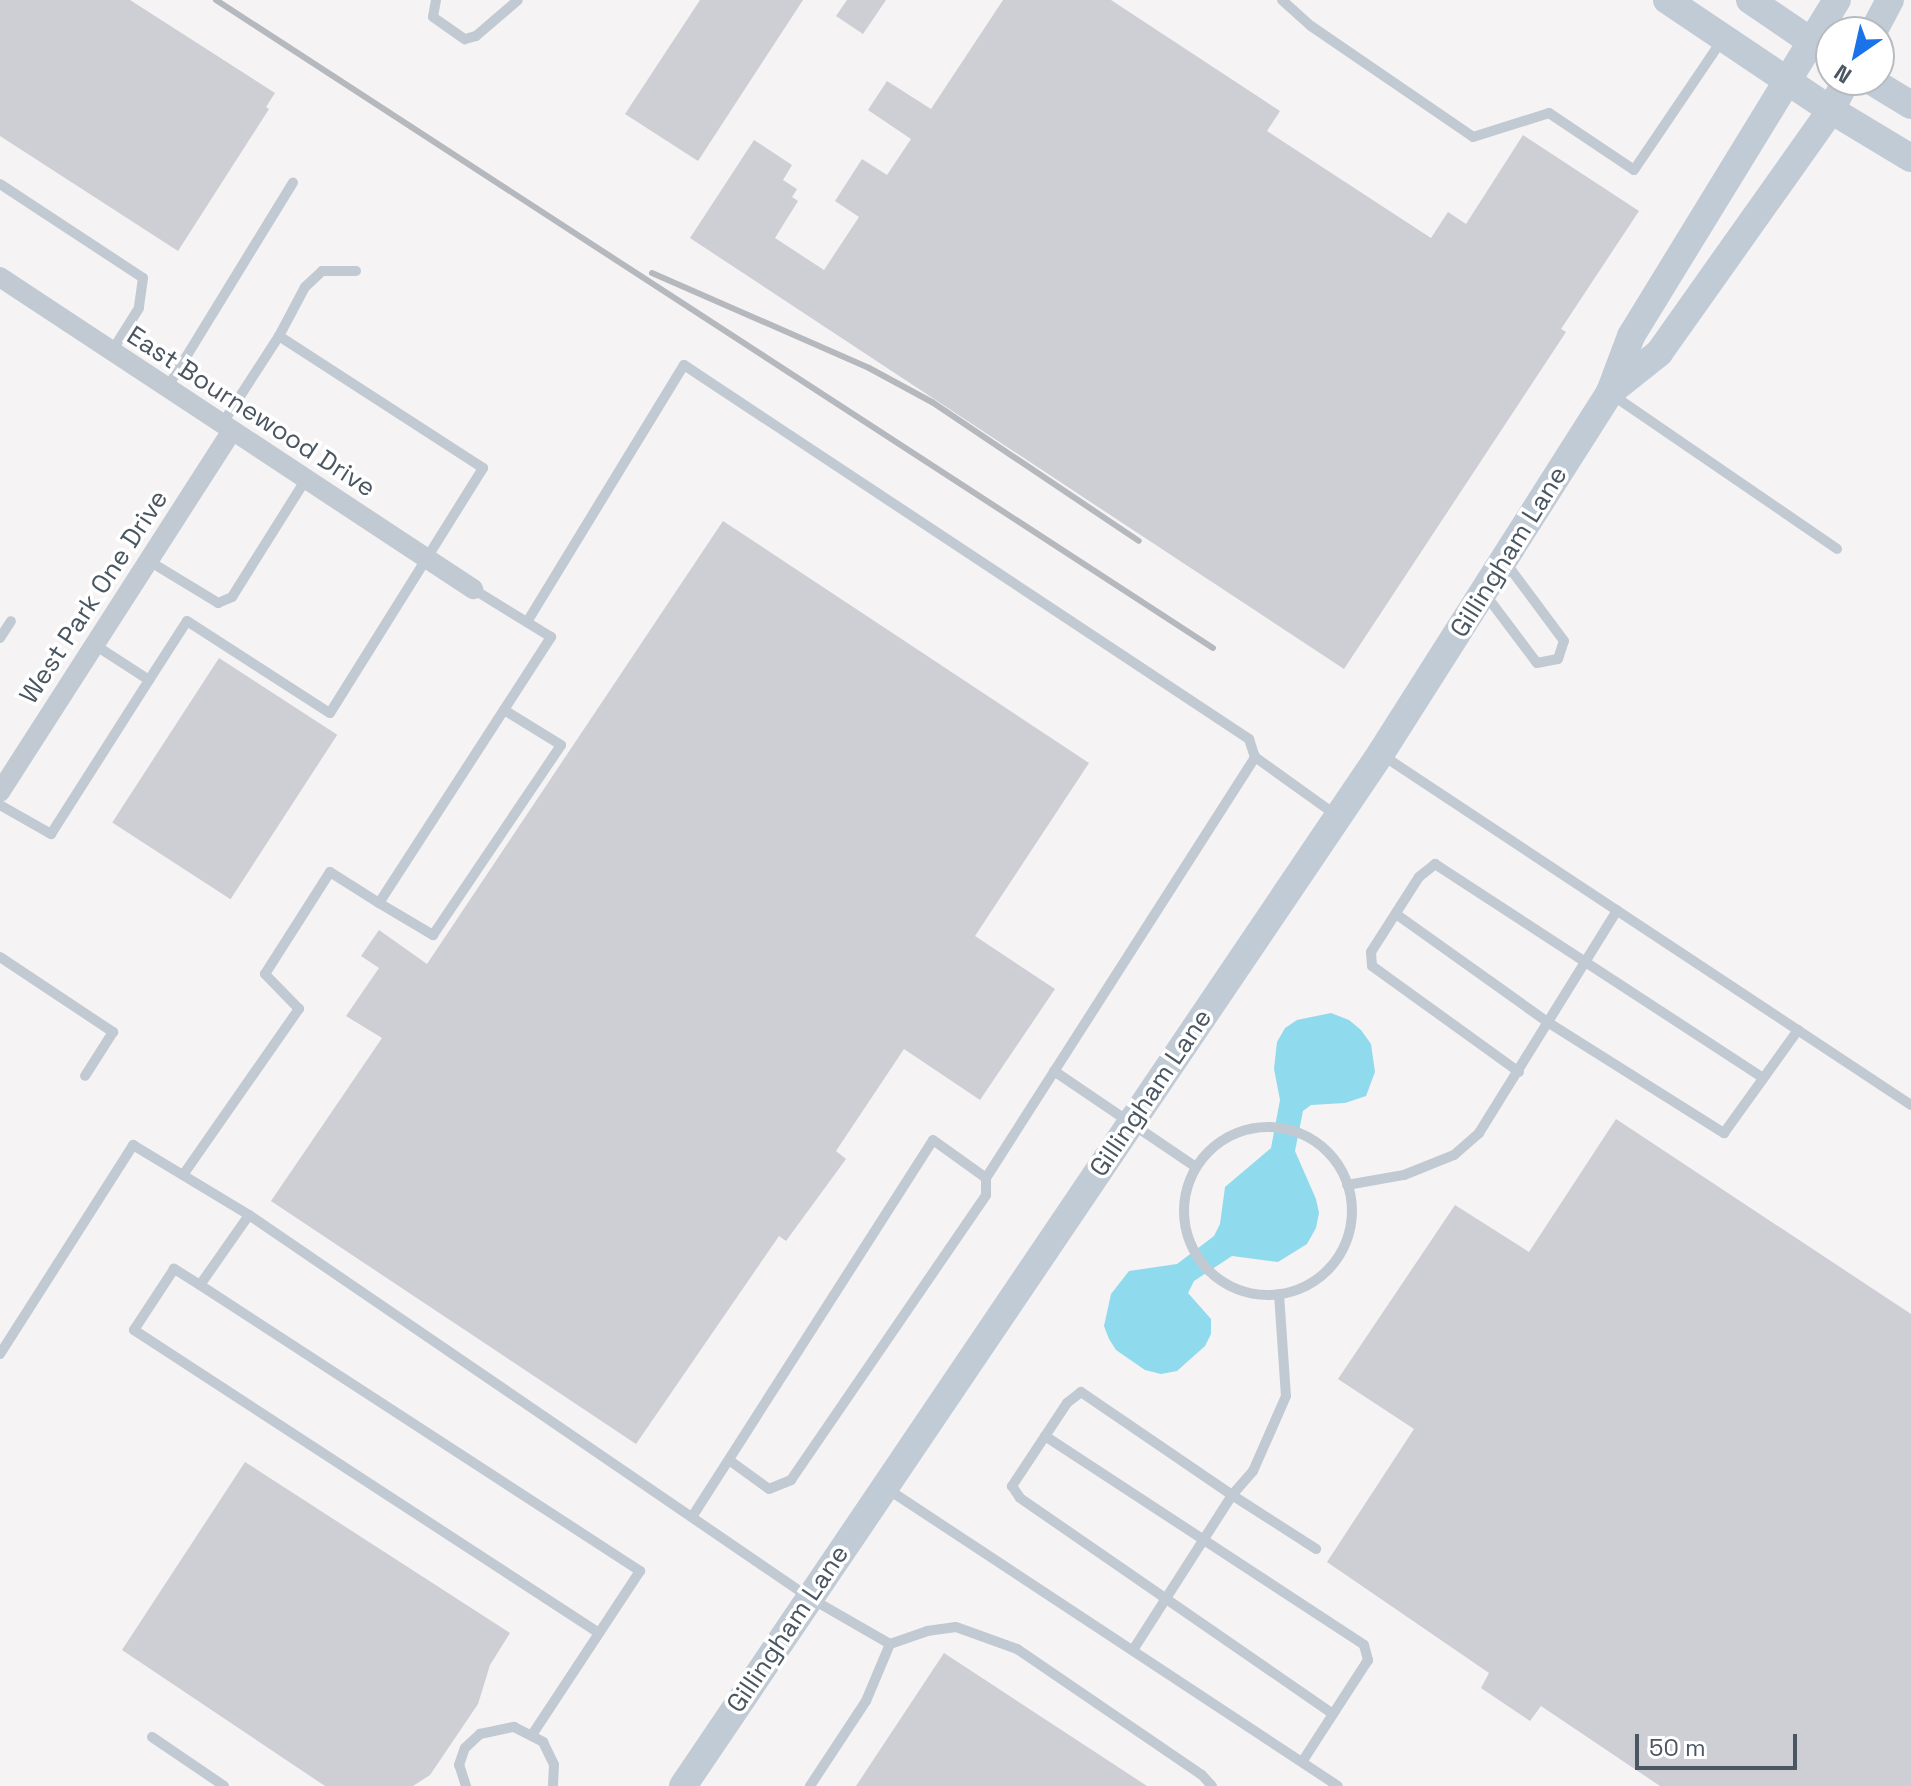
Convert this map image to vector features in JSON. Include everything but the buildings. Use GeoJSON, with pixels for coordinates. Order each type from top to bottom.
{"type":"FeatureCollection","features":[{"type":"Feature","properties":{"kind":"street"},"geometry":{"type":"LineString","coordinates":[[1667,0],[1831,110],[1911,158]]}},
{"type":"Feature","properties":{"kind":"street"},"geometry":{"type":"LineString","coordinates":[[1750,0],[1815,44]]}},
{"type":"Feature","properties":{"kind":"street","name":"Gillingham Lane"},"geometry":{"type":"LineString","coordinates":[[683,1786],[1381,753],[1610,392],[1631,336],[1786,80],[1815,52]]}},
{"type":"Feature","properties":{"kind":"street","name":"Gillingham Lane"},"geometry":{"type":"LineString","coordinates":[[1610,392],[1659,353],[1838,96]]}},
{"type":"Feature","properties":{"kind":"street","name":"East Bournewood Drive"},"geometry":{"type":"LineString","coordinates":[[0,277],[473,589]]}},
{"type":"Feature","properties":{"kind":"street","name":"West Park One Drive"},"geometry":{"type":"LineString","coordinates":[[0,792],[149,561],[227,428]]}},
{"type":"Feature","properties":{"kind":"lane"},"geometry":{"type":"LineString","coordinates":[[436,0],[433,17],[465,39],[476,36],[518,0]]}},
{"type":"Feature","properties":{"kind":"lane"},"geometry":{"type":"LineString","coordinates":[[1282,0],[1311,26],[1473,137],[1549,113],[1634,170],[1723,38]]}},
{"type":"Feature","properties":{"kind":"lane"},"geometry":{"type":"LineString","coordinates":[[167,388],[293,182]]}},
{"type":"Feature","properties":{"kind":"lane"},"geometry":{"type":"LineString","coordinates":[[0,184],[143,278],[139,308],[112,351]]}},
{"type":"Feature","properties":{"kind":"lane"},"geometry":{"type":"LineString","coordinates":[[227,428],[305,287],[322,271],[356,271]]}},
{"type":"Feature","properties":{"kind":"lane"},"geometry":{"type":"LineString","coordinates":[[0,805],[51,834],[187,621],[330,713],[483,468],[279,336]]}},
{"type":"Feature","properties":{"kind":"lane"},"geometry":{"type":"LineString","coordinates":[[527,622],[684,365],[1249,739],[1255,757],[1338,816]]}},
{"type":"Feature","properties":{"kind":"lane"},"geometry":{"type":"LineString","coordinates":[[1610,392],[1837,549]]}},
{"type":"Feature","properties":{"kind":"lane"},"geometry":{"type":"LineString","coordinates":[[149,561],[218,603],[232,597],[306,479]]}},
{"type":"Feature","properties":{"kind":"lane"},"geometry":{"type":"LineString","coordinates":[[1484,592],[1537,663],[1558,659],[1564,641],[1504,560]]}},
{"type":"Feature","properties":{"kind":"lane"},"geometry":{"type":"LineString","coordinates":[[379,903],[551,637],[473,589]]}},
{"type":"Feature","properties":{"kind":"lane"},"geometry":{"type":"LineString","coordinates":[[0,638],[11,621]]}},
{"type":"Feature","properties":{"kind":"lane"},"geometry":{"type":"LineString","coordinates":[[95,645],[149,680]]}},
{"type":"Feature","properties":{"kind":"lane"},"geometry":{"type":"LineString","coordinates":[[183,1175],[299,1009],[265,974],[330,872],[433,935],[561,745],[504,710]]}},
{"type":"Feature","properties":{"kind":"lane"},"geometry":{"type":"LineString","coordinates":[[1381,753],[1911,1105]]}},
{"type":"Feature","properties":{"kind":"lane"},"geometry":{"type":"LineString","coordinates":[[729,1460],[769,1489],[791,1480],[986,1195],[986,1178],[1255,757]]}},
{"type":"Feature","properties":{"kind":"lane"},"geometry":{"type":"LineString","coordinates":[[1519,1072],[1372,966],[1371,952],[1419,877],[1435,864],[1763,1078]]}},
{"type":"Feature","properties":{"kind":"lane"},"geometry":{"type":"LineString","coordinates":[[1347,1185],[1404,1175],[1454,1155],[1479,1133],[1617,910]]}},
{"type":"Feature","properties":{"kind":"lane"},"geometry":{"type":"LineString","coordinates":[[1396,914],[1549,1023],[1724,1133],[1798,1030]]}},
{"type":"Feature","properties":{"kind":"lane"},"geometry":{"type":"LineString","coordinates":[[0,957],[113,1032],[85,1076]]}},
{"type":"Feature","properties":{"kind":"lane"},"geometry":{"type":"LineString","coordinates":[[1054,1071],[1196,1167]]}},
{"type":"Feature","properties":{"kind":"lane"},"geometry":{"type":"LineString","coordinates":[[1268,1126],[1307,1137],[1321,1145],[1340,1167],[1347,1185],[1352,1222],[1343,1250],[1327,1271],[1305,1287],[1279,1294],[1252,1293],[1216,1276],[1191,1244],[1184,1218],[1186,1191],[1196,1167],[1215,1145],[1240,1131],[1268,1126]]}},
{"type":"Feature","properties":{"kind":"lane"},"geometry":{"type":"LineString","coordinates":[[692,1517],[933,1140],[986,1178]]}},
{"type":"Feature","properties":{"kind":"lane"},"geometry":{"type":"LineString","coordinates":[[0,1354],[133,1145],[249,1215],[810,1598],[890,1644]]}},
{"type":"Feature","properties":{"kind":"lane"},"geometry":{"type":"LineString","coordinates":[[200,1285],[249,1215]]}},
{"type":"Feature","properties":{"kind":"lane"},"geometry":{"type":"LineString","coordinates":[[532,1735],[640,1571],[174,1269],[134,1330],[599,1633]]}},
{"type":"Feature","properties":{"kind":"lane"},"geometry":{"type":"LineString","coordinates":[[1133,1650],[1232,1495],[1253,1471],[1286,1396],[1279,1294]]}},
{"type":"Feature","properties":{"kind":"lane"},"geometry":{"type":"LineString","coordinates":[[1316,1549],[1081,1392],[1067,1403],[1012,1486],[1020,1498],[1164,1601],[1333,1714]]}},
{"type":"Feature","properties":{"kind":"lane"},"geometry":{"type":"LineString","coordinates":[[1045,1436],[1364,1645],[1368,1660],[1302,1762]]}},
{"type":"Feature","properties":{"kind":"lane"},"geometry":{"type":"LineString","coordinates":[[885,1487],[1338,1786]]}},
{"type":"Feature","properties":{"kind":"lane"},"geometry":{"type":"LineString","coordinates":[[810,1786],[866,1701],[890,1644],[927,1631],[956,1627],[1017,1649],[1202,1775],[1212,1786]]}},
{"type":"Feature","properties":{"kind":"lane"},"geometry":{"type":"LineString","coordinates":[[466,1786],[459,1765],[472,1740],[496,1729],[514,1727],[543,1742],[554,1765],[553,1786]]}},
{"type":"Feature","properties":{"kind":"lane"},"geometry":{"type":"LineString","coordinates":[[152,1737],[224,1786]]}},
{"type":"Feature","properties":{"kind":"water"},"geometry":{"type":"Polygon","coordinates":[[[1331,1013],[1349,1020],[1361,1030],[1371,1044],[1375,1072],[1366,1096],[1345,1103],[1311,1105],[1303,1111],[1295,1151],[1316,1199],[1319,1213],[1316,1228],[1307,1244],[1278,1262],[1232,1256],[1194,1281],[1188,1293],[1211,1319],[1211,1334],[1205,1346],[1177,1371],[1161,1374],[1145,1370],[1116,1350],[1109,1339],[1104,1326],[1111,1294],[1129,1271],[1177,1264],[1214,1236],[1220,1224],[1225,1187],[1271,1148],[1280,1100],[1274,1069],[1277,1042],[1285,1028],[1297,1020],[1331,1013]]]}},
{"type":"Feature","properties":{"kind":"railway"},"geometry":{"type":"LineString","coordinates":[[216,0],[1213,648]]}},
{"type":"Feature","properties":{"kind":"railway"},"geometry":{"type":"LineString","coordinates":[[652,273],[869,368],[932,402],[1139,541]]}}]}
